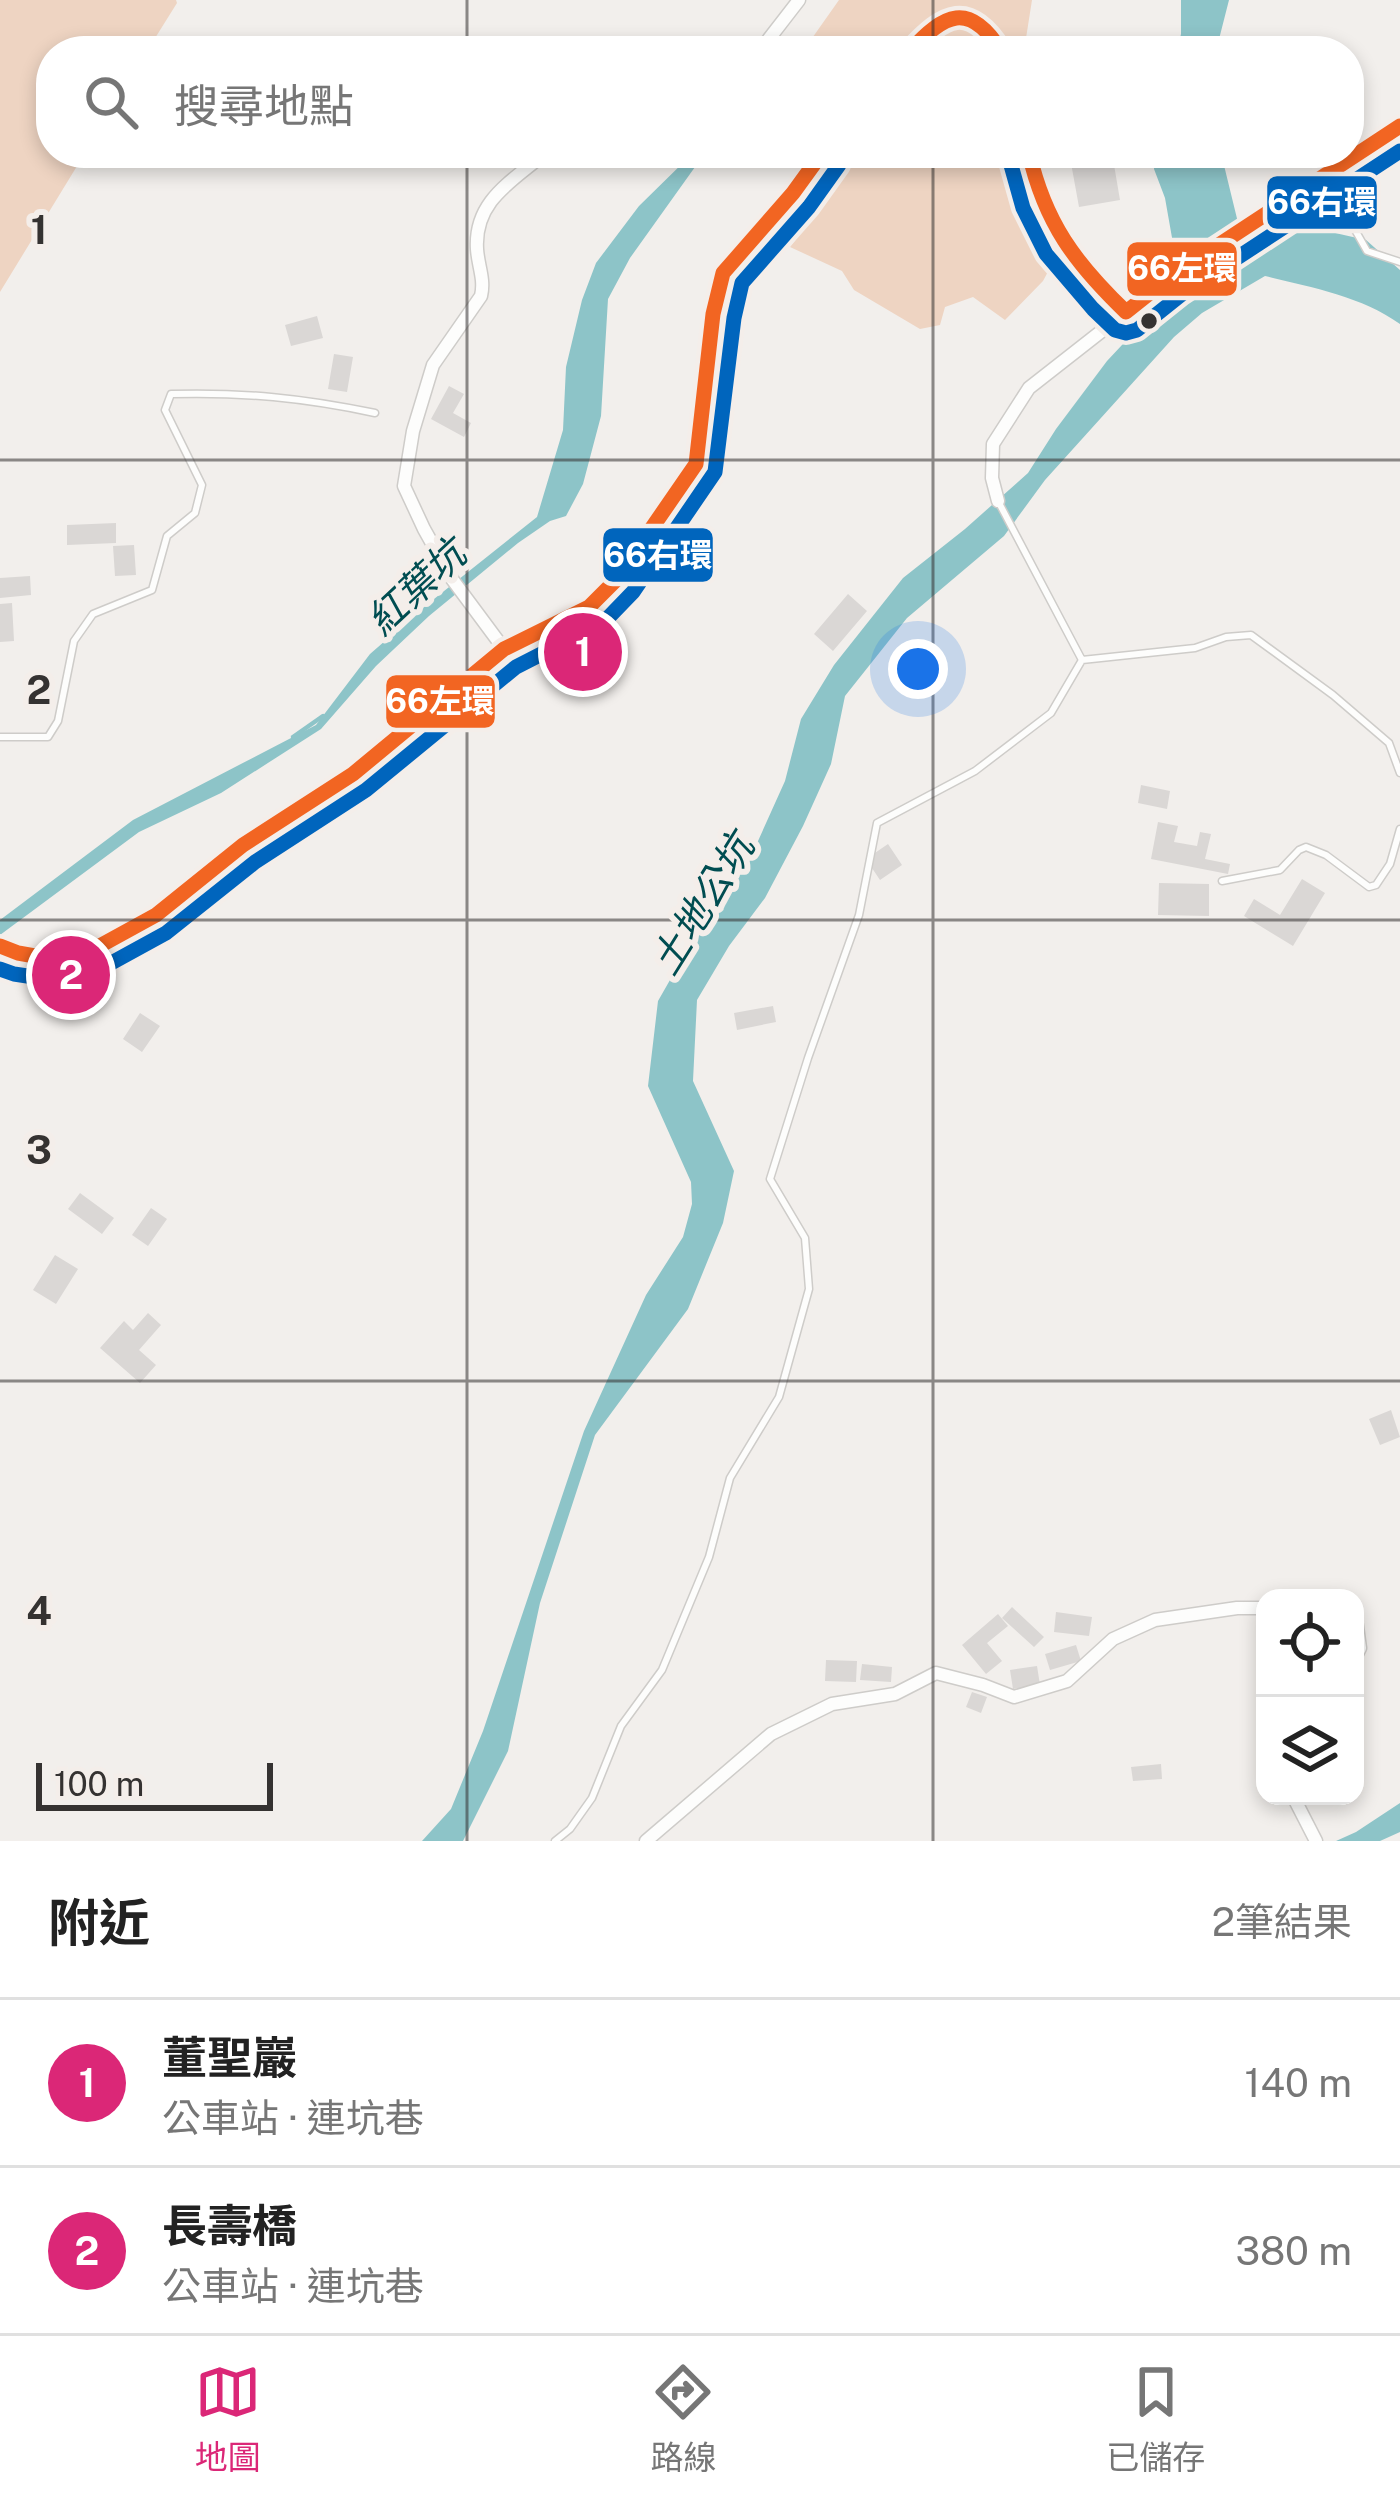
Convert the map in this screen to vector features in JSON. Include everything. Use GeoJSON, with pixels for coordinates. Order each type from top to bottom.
{"type":"FeatureCollection","features":[{"type":"Feature","properties":{"kind":"street"},"geometry":{"type":"LineString","coordinates":[[771,36],[799,0]]}},
{"type":"Feature","properties":{"kind":"street"},"geometry":{"type":"LineString","coordinates":[[926,36],[950,17],[973,21],[990,36]]}},
{"type":"Feature","properties":{"kind":"street"},"geometry":{"type":"LineString","coordinates":[[1364,149],[1400,126]]}},
{"type":"Feature","properties":{"kind":"street"},"geometry":{"type":"LineString","coordinates":[[504,650],[452,579],[404,486],[413,431],[433,365],[483,289],[477,223],[524,168]]}},
{"type":"Feature","properties":{"kind":"street"},"geometry":{"type":"LineString","coordinates":[[0,946],[63,961],[156,915],[243,845],[353,774],[504,650],[589,607],[616,580],[696,464],[713,314],[723,272],[811,168]]}},
{"type":"Feature","properties":{"kind":"street"},"geometry":{"type":"LineString","coordinates":[[1032,168],[1047,215],[1059,235],[1088,276],[1126,312]]}},
{"type":"Feature","properties":{"kind":"street"},"geometry":{"type":"LineString","coordinates":[[998,501],[992,478],[993,443],[1029,388],[1170,277],[1335,168]]}},
{"type":"Feature","properties":{"kind":"street"},"geometry":{"type":"LineString","coordinates":[[646,1841],[771,1734],[832,1704],[895,1694],[936,1673],[1014,1697],[1067,1681],[1113,1639],[1155,1620],[1256,1608]]}},
{"type":"Feature","properties":{"kind":"street"},"geometry":{"type":"LineString","coordinates":[[1298,1805],[1316,1841]]}},
{"type":"Feature","properties":{"kind":"lane"},"geometry":{"type":"LineString","coordinates":[[1324,175],[1367,251],[1400,262]]}},
{"type":"Feature","properties":{"kind":"lane"},"geometry":{"type":"LineString","coordinates":[[0,737],[48,737],[58,722],[74,641],[93,614],[152,590],[167,536],[195,513],[202,485],[166,410],[171,394],[231,392],[375,413]]}},
{"type":"Feature","properties":{"kind":"lane"},"geometry":{"type":"LineString","coordinates":[[998,501],[1082,660]]}},
{"type":"Feature","properties":{"kind":"lane"},"geometry":{"type":"LineString","coordinates":[[1082,660],[1195,648],[1226,637],[1251,635],[1389,743],[1400,773]]}},
{"type":"Feature","properties":{"kind":"lane"},"geometry":{"type":"LineString","coordinates":[[555,1841],[592,1798],[620,1726],[662,1670],[709,1557],[730,1478],[779,1397],[809,1289],[805,1238],[770,1179],[859,915],[877,823],[975,771],[1051,713],[1082,660]]}},
{"type":"Feature","properties":{"kind":"lane"},"geometry":{"type":"LineString","coordinates":[[1222,881],[1280,870],[1306,848],[1326,855],[1369,887],[1376,885],[1390,864],[1400,829]]}},
{"type":"Feature","properties":{"kind":"shaded area"},"geometry":{"type":"Polygon","coordinates":[[[0,0],[176,0],[156,36],[36,36],[36,168],[76,168],[0,292],[0,0]]]}},
{"type":"Feature","properties":{"kind":"shaded area"},"geometry":{"type":"Polygon","coordinates":[[[839,0],[1032,0],[1026,36],[814,36],[839,0]]]}},
{"type":"Feature","properties":{"kind":"shaded area"},"geometry":{"type":"Polygon","coordinates":[[[797,168],[1027,168],[1041,220],[1058,253],[1043,281],[1005,320],[973,297],[945,307],[940,325],[920,329],[854,290],[842,271],[790,247],[821,207],[797,168]]]}},
{"type":"Feature","properties":{"kind":"water"},"geometry":{"type":"Polygon","coordinates":[[[1181,0],[1229,0],[1220,36],[1181,34],[1181,0]]]}},
{"type":"Feature","properties":{"kind":"water"},"geometry":{"type":"Polygon","coordinates":[[[678,168],[694,168],[630,258],[608,299],[601,416],[583,484],[566,516],[518,543],[429,616],[376,666],[321,729],[221,793],[139,832],[0,935],[0,920],[133,820],[316,725],[370,654],[537,517],[563,430],[566,367],[582,300],[596,263],[639,206],[678,168]]]}},
{"type":"Feature","properties":{"kind":"water"},"geometry":{"type":"Polygon","coordinates":[[[1225,168],[1242,239],[1300,225],[1366,240],[1400,270],[1400,324],[1352,299],[1265,276],[1202,313],[1174,337],[1045,480],[1004,536],[907,618],[845,696],[831,764],[803,826],[765,898],[697,1000],[693,1081],[734,1171],[723,1223],[688,1309],[595,1435],[540,1603],[508,1751],[463,1841],[422,1841],[451,1809],[483,1731],[584,1431],[646,1295],[683,1237],[692,1204],[691,1182],[648,1086],[658,1001],[722,889],[749,861],[785,781],[801,719],[834,665],[903,578],[1028,473],[1107,361],[1180,283],[1165,198],[1154,169],[1225,168]]]}},
{"type":"Feature","properties":{"kind":"water"},"geometry":{"type":"Polygon","coordinates":[[[1400,1803],[1400,1832],[1380,1841],[1336,1841],[1356,1832],[1400,1803]]]}},
{"type":"Feature","properties":{"kind":"building"},"geometry":{"type":"Polygon","coordinates":[[[1072,168],[1115,168],[1120,200],[1079,207],[1072,168]]]}},
{"type":"Feature","properties":{"kind":"building"},"geometry":{"type":"Polygon","coordinates":[[[317,316],[323,338],[291,346],[285,325],[317,316]]]}},
{"type":"Feature","properties":{"kind":"building"},"geometry":{"type":"Polygon","coordinates":[[[334,354],[353,357],[347,392],[328,389],[334,354]]]}},
{"type":"Feature","properties":{"kind":"building"},"geometry":{"type":"Polygon","coordinates":[[[449,386],[464,394],[453,413],[471,423],[464,437],[431,419],[449,386]]]}},
{"type":"Feature","properties":{"kind":"building"},"geometry":{"type":"Polygon","coordinates":[[[116,523],[116,543],[67,545],[67,525],[116,523]]]}},
{"type":"Feature","properties":{"kind":"building"},"geometry":{"type":"Polygon","coordinates":[[[134,545],[136,575],[115,576],[113,546],[134,545]]]}},
{"type":"Feature","properties":{"kind":"building"},"geometry":{"type":"Polygon","coordinates":[[[30,576],[31,595],[0,598],[0,578],[30,576]]]}},
{"type":"Feature","properties":{"kind":"building"},"geometry":{"type":"Polygon","coordinates":[[[848,594],[867,611],[833,651],[814,634],[848,594]]]}},
{"type":"Feature","properties":{"kind":"building"},"geometry":{"type":"Polygon","coordinates":[[[12,603],[14,641],[0,642],[0,604],[12,603]]]}},
{"type":"Feature","properties":{"kind":"building"},"geometry":{"type":"Polygon","coordinates":[[[1141,785],[1170,791],[1167,809],[1138,803],[1141,785]]]}},
{"type":"Feature","properties":{"kind":"building"},"geometry":{"type":"Polygon","coordinates":[[[1158,822],[1178,826],[1174,842],[1197,846],[1200,832],[1211,834],[1205,859],[1230,864],[1228,874],[1151,859],[1158,822]]]}},
{"type":"Feature","properties":{"kind":"building"},"geometry":{"type":"Polygon","coordinates":[[[888,844],[902,865],[880,880],[866,859],[888,844]]]}},
{"type":"Feature","properties":{"kind":"building"},"geometry":{"type":"Polygon","coordinates":[[[1302,879],[1325,893],[1293,946],[1244,916],[1254,899],[1280,915],[1302,879]]]}},
{"type":"Feature","properties":{"kind":"building"},"geometry":{"type":"Polygon","coordinates":[[[1159,883],[1209,884],[1209,916],[1158,915],[1159,883]]]}},
{"type":"Feature","properties":{"kind":"building"},"geometry":{"type":"Polygon","coordinates":[[[773,1006],[776,1022],[737,1030],[734,1013],[773,1006]]]}},
{"type":"Feature","properties":{"kind":"building"},"geometry":{"type":"Polygon","coordinates":[[[140,1013],[160,1026],[142,1052],[123,1039],[140,1013]]]}},
{"type":"Feature","properties":{"kind":"building"},"geometry":{"type":"Polygon","coordinates":[[[80,1193],[114,1218],[102,1234],[68,1209],[80,1193]]]}},
{"type":"Feature","properties":{"kind":"building"},"geometry":{"type":"Polygon","coordinates":[[[151,1208],[167,1219],[148,1246],[132,1235],[151,1208]]]}},
{"type":"Feature","properties":{"kind":"building"},"geometry":{"type":"Polygon","coordinates":[[[55,1255],[78,1269],[56,1304],[33,1290],[55,1255]]]}},
{"type":"Feature","properties":{"kind":"building"},"geometry":{"type":"Polygon","coordinates":[[[148,1313],[161,1325],[139,1350],[156,1365],[140,1383],[100,1348],[124,1321],[133,1330],[148,1313]]]}},
{"type":"Feature","properties":{"kind":"building"},"geometry":{"type":"Polygon","coordinates":[[[1391,1410],[1400,1437],[1380,1445],[1369,1419],[1391,1410]]]}},
{"type":"Feature","properties":{"kind":"building"},"geometry":{"type":"Polygon","coordinates":[[[1012,1607],[1044,1637],[1034,1647],[1002,1618],[1012,1607]]]}},
{"type":"Feature","properties":{"kind":"building"},"geometry":{"type":"Polygon","coordinates":[[[1056,1612],[1092,1617],[1089,1636],[1054,1632],[1056,1612]]]}},
{"type":"Feature","properties":{"kind":"building"},"geometry":{"type":"Polygon","coordinates":[[[998,1614],[1008,1626],[987,1643],[1002,1661],[986,1674],[962,1645],[998,1614]]]}},
{"type":"Feature","properties":{"kind":"building"},"geometry":{"type":"Polygon","coordinates":[[[1076,1645],[1081,1661],[1050,1670],[1045,1654],[1076,1645]]]}},
{"type":"Feature","properties":{"kind":"building"},"geometry":{"type":"Polygon","coordinates":[[[826,1660],[857,1661],[856,1682],[825,1681],[826,1660]]]}},
{"type":"Feature","properties":{"kind":"building"},"geometry":{"type":"Polygon","coordinates":[[[862,1664],[892,1667],[891,1682],[860,1680],[862,1664]]]}},
{"type":"Feature","properties":{"kind":"building"},"geometry":{"type":"Polygon","coordinates":[[[1037,1666],[1040,1685],[1013,1689],[1010,1670],[1037,1666]]]}},
{"type":"Feature","properties":{"kind":"building"},"geometry":{"type":"Polygon","coordinates":[[[972,1692],[987,1697],[981,1713],[966,1707],[972,1692]]]}},
{"type":"Feature","properties":{"kind":"building"},"geometry":{"type":"Polygon","coordinates":[[[1161,1764],[1162,1779],[1133,1781],[1131,1767],[1161,1764]]]}},
{"type":"Feature","properties":{"kind":"waterway","name":"紅葉坑"},"geometry":{"type":"LineString","coordinates":[[293,737],[323,716]]}},
{"type":"Feature","properties":{"kind":"transit line","name":"66左環"},"geometry":{"type":"LineString","coordinates":[[926,36],[956,18],[978,24],[990,36]]}},
{"type":"Feature","properties":{"kind":"transit line","name":"66左環"},"geometry":{"type":"LineString","coordinates":[[1364,150],[1400,126]]}},
{"type":"Feature","properties":{"kind":"transit line","name":"66右環"},"geometry":{"type":"LineString","coordinates":[[1012,168],[1023,208],[1046,254],[1093,309],[1115,330],[1126,333],[1400,151]]}},
{"type":"Feature","properties":{"kind":"transit line","name":"66左環"},"geometry":{"type":"LineString","coordinates":[[0,946],[63,961],[156,915],[243,845],[353,774],[504,649],[589,607],[616,580],[696,464],[713,314],[723,273],[811,168]]}},
{"type":"Feature","properties":{"kind":"transit line","name":"66右環"},"geometry":{"type":"LineString","coordinates":[[0,969],[67,982],[166,933],[255,862],[366,790],[516,667],[604,622],[633,592],[715,472],[742,283],[837,168]]}},
{"type":"Feature","properties":{"kind":"transit line","name":"66左環"},"geometry":{"type":"LineString","coordinates":[[1033,168],[1064,240],[1126,312],[1170,277],[1336,168]]}},
{"type":"Feature","properties":{"kind":"place","name":"董聖巖"},"geometry":{"type":"Point","coordinates":[583,652]}},
{"type":"Feature","properties":{"kind":"place","name":"長壽橋"},"geometry":{"type":"Point","coordinates":[71,975]}},
{"type":"Feature","properties":{"kind":"water label","name":"土地公坑"},"geometry":{"type":"Point","coordinates":[702,904]}}]}
